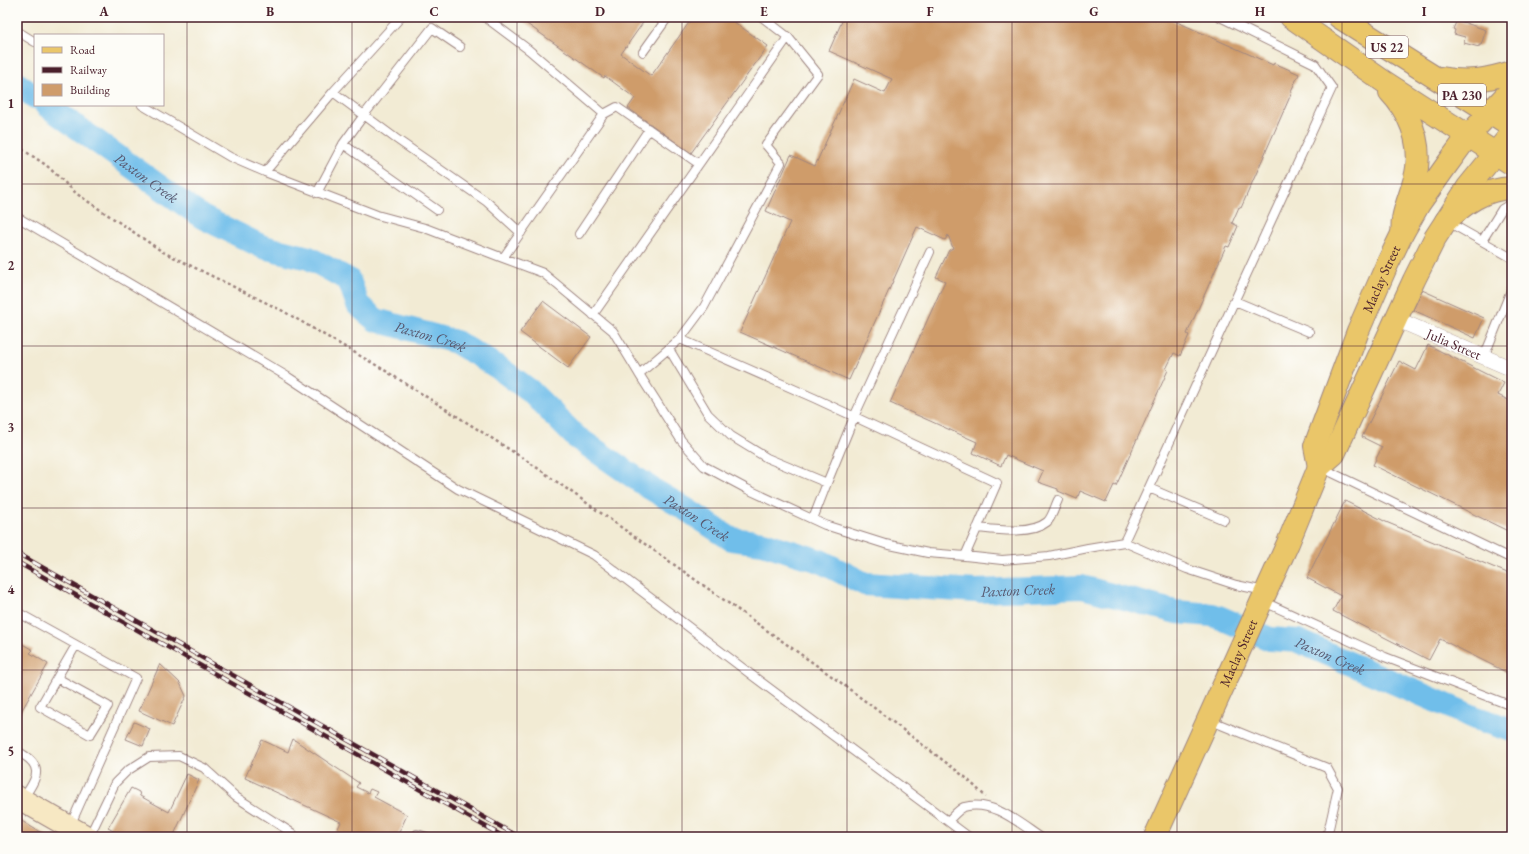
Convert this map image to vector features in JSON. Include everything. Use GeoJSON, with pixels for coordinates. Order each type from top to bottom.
{"type":"FeatureCollection","features":[{"type":"Feature","properties":{"kind":"main road","name":"US 22"},"geometry":{"type":"LineString","coordinates":[[1291,17],[1383,82],[1503,158]]}},
{"type":"Feature","properties":{"kind":"main road","name":"US 22"},"geometry":{"type":"LineString","coordinates":[[1339,17],[1435,78],[1455,81],[1476,81],[1512,72]]}},
{"type":"Feature","properties":{"kind":"main road","name":"PA 230"},"geometry":{"type":"LineString","coordinates":[[1435,78],[1512,126]]}},
{"type":"Feature","properties":{"kind":"main road"},"geometry":{"type":"LineString","coordinates":[[1383,82],[1406,112],[1417,145],[1417,169],[1403,219],[1402,234]]}},
{"type":"Feature","properties":{"kind":"main road","name":"Maclay Street"},"geometry":{"type":"LineString","coordinates":[[1155,837],[1288,543],[1318,467],[1316,446],[1369,303],[1402,234],[1431,187],[1468,136],[1512,89]]}},
{"type":"Feature","properties":{"kind":"main road","name":"Maclay Street"},"geometry":{"type":"LineString","coordinates":[[1318,467],[1334,454],[1424,260],[1446,221],[1468,187],[1503,158],[1512,133]]}},
{"type":"Feature","properties":{"kind":"main road"},"geometry":{"type":"LineString","coordinates":[[1446,221],[1468,201],[1492,191],[1512,188]]}},
{"type":"Feature","properties":{"kind":"main road"},"geometry":{"type":"LineString","coordinates":[[20,798],[82,834]]}},
{"type":"Feature","properties":{"kind":"street","name":"Julia Street"},"geometry":{"type":"LineString","coordinates":[[1396,320],[1512,369]]}},
{"type":"Feature","properties":{"kind":"lane"},"geometry":{"type":"LineString","coordinates":[[265,172],[333,92],[402,17]]}},
{"type":"Feature","properties":{"kind":"lane"},"geometry":{"type":"LineString","coordinates":[[485,17],[529,50],[604,114]]}},
{"type":"Feature","properties":{"kind":"lane"},"geometry":{"type":"LineString","coordinates":[[643,52],[668,17]]}},
{"type":"Feature","properties":{"kind":"lane"},"geometry":{"type":"LineString","coordinates":[[639,374],[680,339],[704,307],[780,163],[766,145],[818,74],[788,37],[762,17]]}},
{"type":"Feature","properties":{"kind":"lane"},"geometry":{"type":"LineString","coordinates":[[1124,542],[1332,88],[1315,64],[1220,17]]}},
{"type":"Feature","properties":{"kind":"lane"},"geometry":{"type":"LineString","coordinates":[[317,192],[343,144],[432,28],[460,47]]}},
{"type":"Feature","properties":{"kind":"lane"},"geometry":{"type":"LineString","coordinates":[[17,31],[34,41]]}},
{"type":"Feature","properties":{"kind":"lane"},"geometry":{"type":"LineString","coordinates":[[593,315],[788,37]]}},
{"type":"Feature","properties":{"kind":"lane"},"geometry":{"type":"LineString","coordinates":[[333,92],[487,202],[521,233]]}},
{"type":"Feature","properties":{"kind":"lane"},"geometry":{"type":"LineString","coordinates":[[144,106],[230,158],[384,218],[425,228],[543,273],[613,331],[681,440],[704,466],[747,489],[825,525],[885,544],[928,553],[1002,560],[1049,556],[1124,542],[1187,569],[1236,585],[1260,604],[1385,657],[1512,706]]}},
{"type":"Feature","properties":{"kind":"lane"},"geometry":{"type":"LineString","coordinates":[[503,258],[604,114],[617,107],[699,164]]}},
{"type":"Feature","properties":{"kind":"lane"},"geometry":{"type":"LineString","coordinates":[[579,234],[649,129]]}},
{"type":"Feature","properties":{"kind":"lane"},"geometry":{"type":"LineString","coordinates":[[343,144],[437,210]]}},
{"type":"Feature","properties":{"kind":"lane"},"geometry":{"type":"LineString","coordinates":[[1482,241],[1502,209],[1512,203]]}},
{"type":"Feature","properties":{"kind":"lane"},"geometry":{"type":"LineString","coordinates":[[17,216],[288,377],[458,489],[594,556],[969,837]]}},
{"type":"Feature","properties":{"kind":"lane"},"geometry":{"type":"LineString","coordinates":[[1446,221],[1512,258]]}},
{"type":"Feature","properties":{"kind":"lane"},"geometry":{"type":"LineString","coordinates":[[813,519],[854,417],[930,252]]}},
{"type":"Feature","properties":{"kind":"lane"},"geometry":{"type":"LineString","coordinates":[[1484,357],[1512,288]]}},
{"type":"Feature","properties":{"kind":"lane"},"geometry":{"type":"LineString","coordinates":[[1235,301],[1309,332]]}},
{"type":"Feature","properties":{"kind":"lane"},"geometry":{"type":"LineString","coordinates":[[680,339],[997,483],[965,556]]}},
{"type":"Feature","properties":{"kind":"lane"},"geometry":{"type":"LineString","coordinates":[[669,349],[708,414],[731,436],[767,458],[827,483]]}},
{"type":"Feature","properties":{"kind":"lane"},"geometry":{"type":"LineString","coordinates":[[1318,467],[1512,559]]}},
{"type":"Feature","properties":{"kind":"lane"},"geometry":{"type":"LineString","coordinates":[[1149,488],[1224,520]]}},
{"type":"Feature","properties":{"kind":"lane"},"geometry":{"type":"LineString","coordinates":[[978,528],[1015,531],[1040,526],[1048,521],[1058,500]]}},
{"type":"Feature","properties":{"kind":"lane"},"geometry":{"type":"LineString","coordinates":[[17,612],[136,678],[82,834]]}},
{"type":"Feature","properties":{"kind":"lane"},"geometry":{"type":"LineString","coordinates":[[57,678],[108,706],[90,735],[40,707],[76,644]]}},
{"type":"Feature","properties":{"kind":"lane"},"geometry":{"type":"LineString","coordinates":[[1208,719],[1327,768],[1338,788],[1328,837]]}},
{"type":"Feature","properties":{"kind":"lane"},"geometry":{"type":"LineString","coordinates":[[17,751],[30,759],[35,765],[36,771],[36,777],[20,798]]}},
{"type":"Feature","properties":{"kind":"lane"},"geometry":{"type":"LineString","coordinates":[[82,834],[115,783],[127,771],[149,756],[179,756],[204,768],[236,797],[267,816],[292,833],[295,837]]}},
{"type":"Feature","properties":{"kind":"lane"},"geometry":{"type":"LineString","coordinates":[[948,821],[963,807],[986,806],[1006,814],[1040,837]]}},
{"type":"Feature","properties":{"kind":"lane"},"geometry":{"type":"LineString","coordinates":[[415,837],[417,834],[427,837]]}},
{"type":"Feature","properties":{"kind":"path"},"geometry":{"type":"LineString","coordinates":[[17,146],[46,165],[77,194],[163,252],[283,311],[381,368],[526,460],[840,682],[964,777],[1006,814]]}},
{"type":"Feature","properties":{"kind":"building"},"geometry":{"type":"Polygon","coordinates":[[[517,17],[647,17],[621,54],[651,76],[693,17],[727,17],[768,46],[691,153],[628,108],[635,98],[517,17]]]}},
{"type":"Feature","properties":{"kind":"building"},"geometry":{"type":"Polygon","coordinates":[[[838,17],[1166,17],[1273,65],[1274,63],[1299,74],[1241,208],[1239,207],[1232,223],[1238,226],[1229,247],[1226,246],[1187,334],[1189,335],[1180,356],[1174,353],[1166,369],[1168,370],[1116,486],[1114,485],[1106,502],[1080,491],[1077,499],[1058,491],[1058,489],[1038,482],[1043,471],[1006,455],[1001,466],[973,453],[977,442],[890,403],[945,281],[936,277],[949,250],[953,248],[948,235],[945,240],[917,227],[849,380],[740,332],[790,222],[766,211],[791,155],[815,166],[854,79],[885,93],[892,79],[829,51],[843,19],[838,17]]]}},
{"type":"Feature","properties":{"kind":"building"},"geometry":{"type":"Polygon","coordinates":[[[1457,20],[1486,30],[1479,47],[1464,43],[1465,37],[1454,34],[1455,30],[1453,29],[1457,20]]]}},
{"type":"Feature","properties":{"kind":"building"},"geometry":{"type":"Polygon","coordinates":[[[1422,290],[1484,318],[1475,338],[1413,310],[1422,290]]]}},
{"type":"Feature","properties":{"kind":"building"},"geometry":{"type":"Polygon","coordinates":[[[543,301],[591,337],[568,368],[520,332],[543,301]]]}},
{"type":"Feature","properties":{"kind":"building"},"geometry":{"type":"Polygon","coordinates":[[[1428,345],[1504,383],[1498,395],[1512,402],[1512,533],[1373,465],[1382,447],[1362,437],[1399,361],[1416,370],[1428,345]]]}},
{"type":"Feature","properties":{"kind":"building"},"geometry":{"type":"Polygon","coordinates":[[[1345,501],[1386,522],[1512,575],[1512,675],[1440,639],[1429,660],[1333,611],[1341,596],[1307,578],[1345,501]]]}},
{"type":"Feature","properties":{"kind":"building"},"geometry":{"type":"Polygon","coordinates":[[[17,641],[33,650],[30,653],[48,664],[18,717],[17,641]]]}},
{"type":"Feature","properties":{"kind":"building"},"geometry":{"type":"Polygon","coordinates":[[[160,664],[180,683],[186,696],[172,726],[139,711],[160,664]]]}},
{"type":"Feature","properties":{"kind":"building"},"geometry":{"type":"Polygon","coordinates":[[[134,722],[150,729],[143,746],[126,739],[134,722]]]}},
{"type":"Feature","properties":{"kind":"building"},"geometry":{"type":"Polygon","coordinates":[[[293,739],[359,783],[356,787],[368,793],[370,789],[377,792],[374,797],[407,815],[397,837],[334,837],[341,822],[245,778],[262,740],[288,752],[293,739]]]}},
{"type":"Feature","properties":{"kind":"building"},"geometry":{"type":"Polygon","coordinates":[[[187,774],[199,780],[173,837],[124,837],[108,828],[131,788],[139,792],[140,796],[169,812],[187,774]]]}},
{"type":"Feature","properties":{"kind":"building"},"geometry":{"type":"Polygon","coordinates":[[[17,818],[33,828],[49,837],[17,837],[17,818]]]}},
{"type":"Feature","properties":{"kind":"waterway","name":"Paxton Creek"},"geometry":{"type":"LineString","coordinates":[[17,84],[34,96]]}},
{"type":"Feature","properties":{"kind":"waterway","name":"Paxton Creek"},"geometry":{"type":"LineString","coordinates":[[47,106],[202,217],[263,247],[309,258],[349,280],[358,305],[376,320],[456,342],[499,368],[530,391],[576,437],[650,488],[731,539],[763,543],[820,561],[865,584],[976,591],[1082,587],[1176,612],[1212,615],[1270,639],[1298,641],[1476,718],[1512,730]]}},
{"type":"Feature","properties":{"kind":"railway"},"geometry":{"type":"LineString","coordinates":[[17,553],[519,837]]}},
{"type":"Feature","properties":{"kind":"railway"},"geometry":{"type":"LineString","coordinates":[[17,562],[504,837]]}}]}
